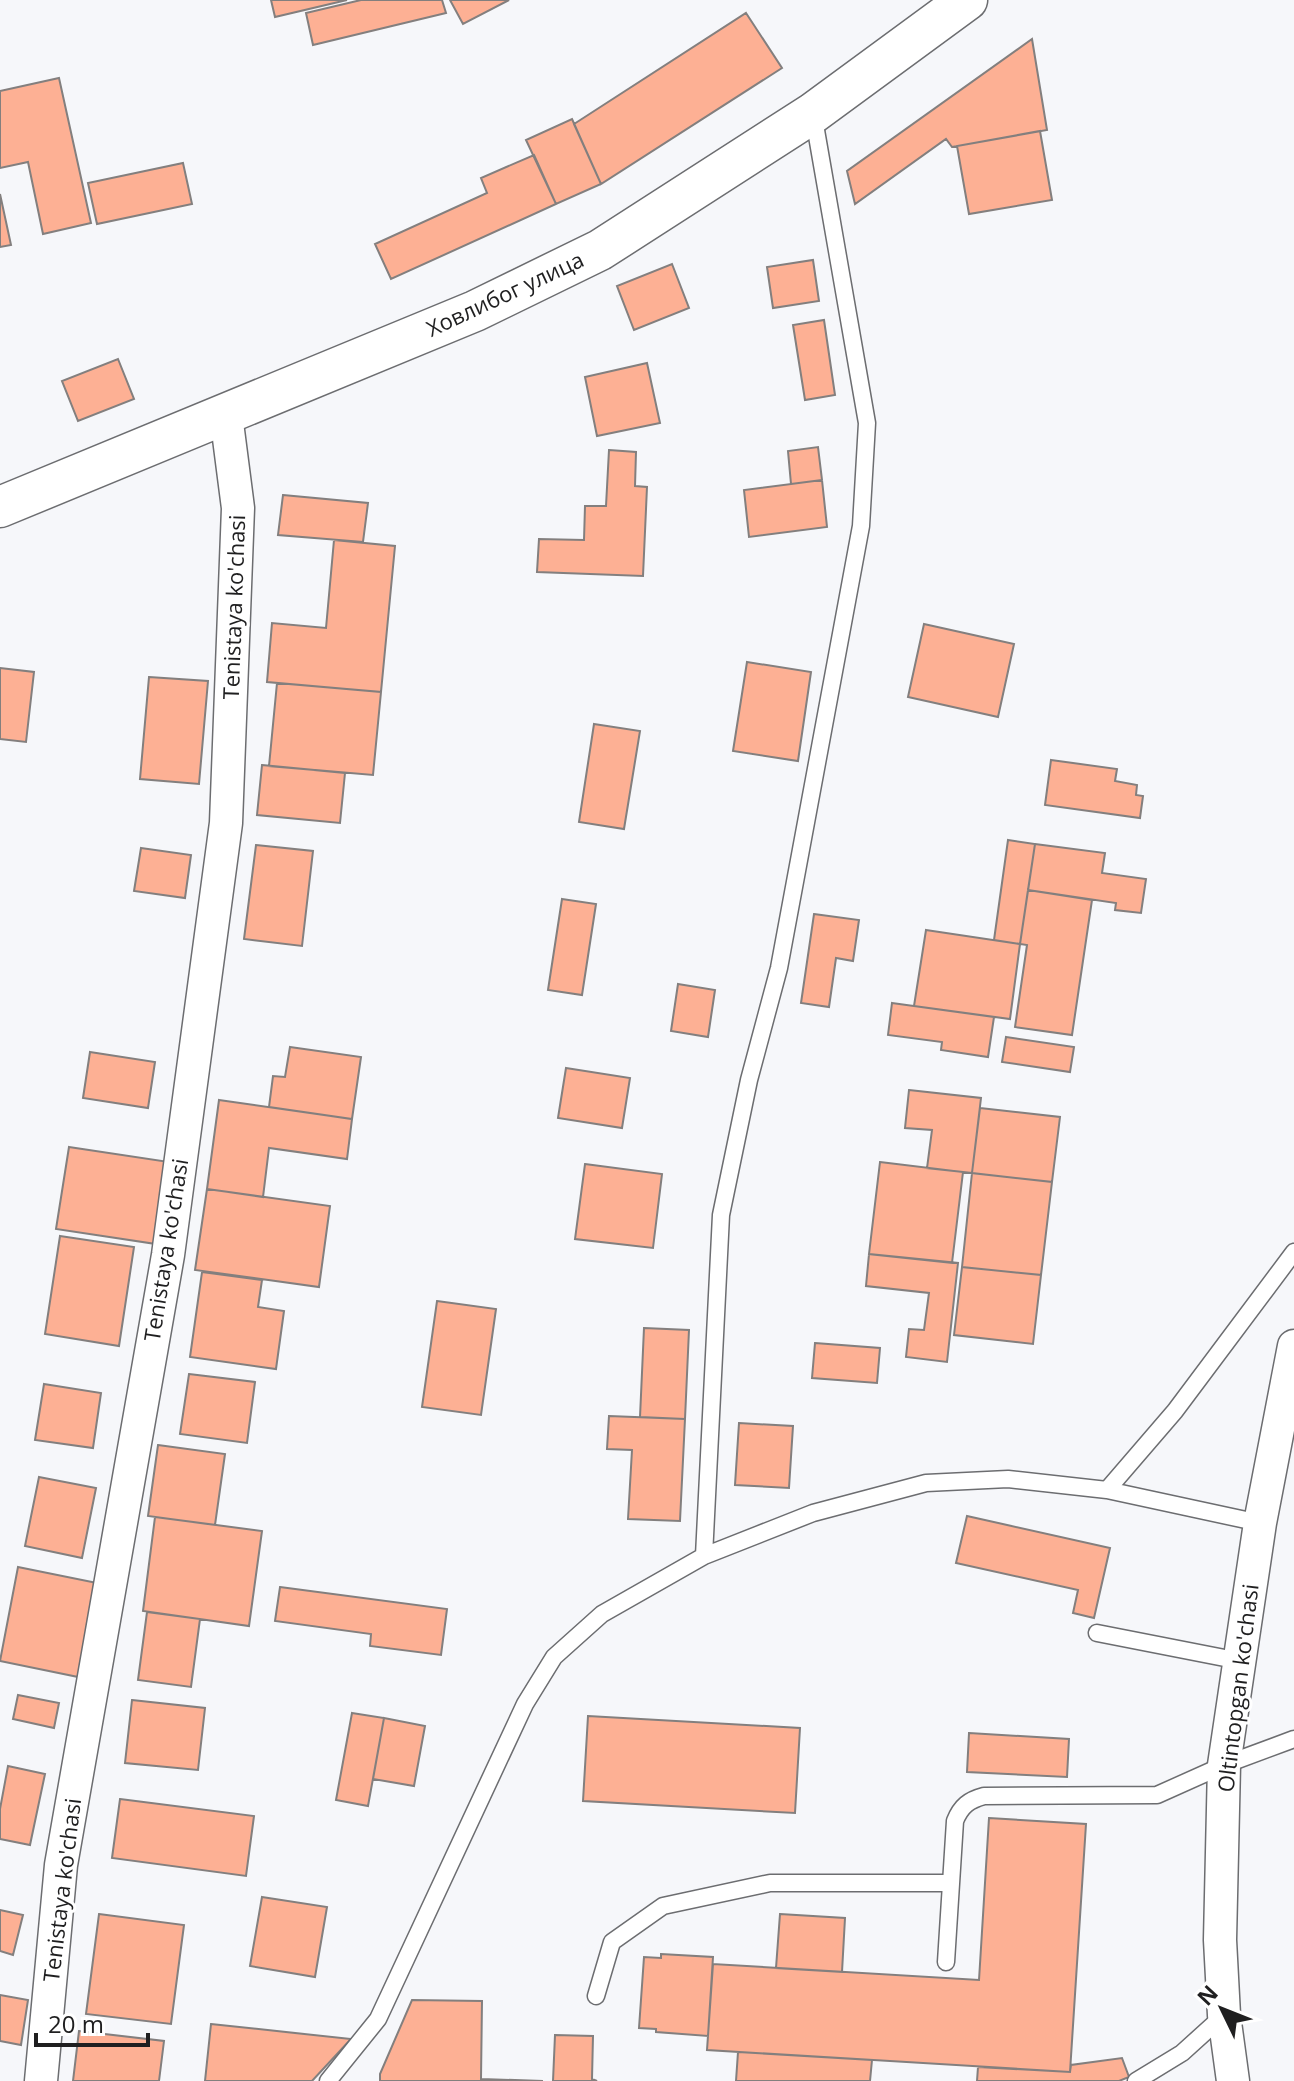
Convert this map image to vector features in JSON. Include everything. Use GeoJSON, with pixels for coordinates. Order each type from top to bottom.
{"type":"FeatureCollection","features":[{"type":"Feature","properties":{"kind":"street","name":"Ховлибог улица"},"geometry":{"type":"LineString","coordinates":[[0,507],[475,311],[600,250],[813,113],[967,0]]}},
{"type":"Feature","properties":{"kind":"street","name":"Tenistaya ko'chasi"},"geometry":{"type":"LineString","coordinates":[[41,2081],[61,1865],[168,1255],[226,823],[238,508],[226,415]]}},
{"type":"Feature","properties":{"kind":"street","name":"Oltintopgan ko'chasi"},"geometry":{"type":"LineString","coordinates":[[1233,2081],[1224,2015],[1220,1940],[1224,1765],[1260,1523],[1294,1346]]}},
{"type":"Feature","properties":{"kind":"lane"},"geometry":{"type":"LineString","coordinates":[[704,1556],[721,1215],[749,1080],[779,968],[861,526],[867,423],[813,113]]}},
{"type":"Feature","properties":{"kind":"lane"},"geometry":{"type":"LineString","coordinates":[[1107,1490],[1175,1411],[1294,1252]]}},
{"type":"Feature","properties":{"kind":"lane"},"geometry":{"type":"LineString","coordinates":[[328,2081],[343,2073],[378,2019],[525,1704],[554,1657],[602,1614],[704,1556],[813,1513],[926,1483],[1008,1479],[1107,1490],[1260,1523]]}},
{"type":"Feature","properties":{"kind":"lane"},"geometry":{"type":"LineString","coordinates":[[1097,1633],[1240,1661]]}},
{"type":"Feature","properties":{"kind":"lane"},"geometry":{"type":"LineString","coordinates":[[946,1962],[955,1821],[960,1810],[971,1800],[984,1796],[1157,1795],[1224,1765],[1294,1739]]}},
{"type":"Feature","properties":{"kind":"lane"},"geometry":{"type":"LineString","coordinates":[[596,1996],[612,1942],[663,1906],[770,1883],[951,1883]]}},
{"type":"Feature","properties":{"kind":"lane"},"geometry":{"type":"LineString","coordinates":[[1136,2081],[1182,2053],[1224,2015]]}},
{"type":"Feature","properties":{"kind":"building"},"geometry":{"type":"Polygon","coordinates":[[[271,0],[347,0],[275,17],[271,0]]]}},
{"type":"Feature","properties":{"kind":"building"},"geometry":{"type":"Polygon","coordinates":[[[361,0],[442,0],[446,13],[313,45],[306,13],[361,0]]]}},
{"type":"Feature","properties":{"kind":"building"},"geometry":{"type":"Polygon","coordinates":[[[450,0],[509,0],[463,24],[450,0]]]}},
{"type":"Feature","properties":{"kind":"building"},"geometry":{"type":"Polygon","coordinates":[[[746,13],[782,68],[601,184],[574,124],[746,13]]]}},
{"type":"Feature","properties":{"kind":"building"},"geometry":{"type":"Polygon","coordinates":[[[1032,39],[1047,130],[952,147],[946,139],[855,204],[847,171],[1032,39]]]}},
{"type":"Feature","properties":{"kind":"building"},"geometry":{"type":"Polygon","coordinates":[[[59,78],[91,223],[43,234],[28,162],[0,168],[0,91],[59,78]]]}},
{"type":"Feature","properties":{"kind":"building"},"geometry":{"type":"Polygon","coordinates":[[[572,119],[601,184],[556,204],[526,140],[572,119]]]}},
{"type":"Feature","properties":{"kind":"building"},"geometry":{"type":"Polygon","coordinates":[[[1040,131],[1052,200],[969,214],[957,146],[1040,131]]]}},
{"type":"Feature","properties":{"kind":"building"},"geometry":{"type":"Polygon","coordinates":[[[534,155],[556,204],[391,279],[375,244],[487,193],[481,178],[534,155]]]}},
{"type":"Feature","properties":{"kind":"building"},"geometry":{"type":"Polygon","coordinates":[[[183,163],[192,204],[97,224],[88,183],[183,163]]]}},
{"type":"Feature","properties":{"kind":"building"},"geometry":{"type":"Polygon","coordinates":[[[0,194],[11,245],[0,247],[0,194]]]}},
{"type":"Feature","properties":{"kind":"building"},"geometry":{"type":"Polygon","coordinates":[[[813,260],[819,301],[773,308],[767,267],[813,260]]]}},
{"type":"Feature","properties":{"kind":"building"},"geometry":{"type":"Polygon","coordinates":[[[672,264],[689,308],[634,330],[617,286],[672,264]]]}},
{"type":"Feature","properties":{"kind":"building"},"geometry":{"type":"Polygon","coordinates":[[[824,320],[835,395],[805,400],[793,325],[824,320]]]}},
{"type":"Feature","properties":{"kind":"building"},"geometry":{"type":"Polygon","coordinates":[[[118,359],[134,399],[78,421],[62,381],[118,359]]]}},
{"type":"Feature","properties":{"kind":"building"},"geometry":{"type":"Polygon","coordinates":[[[647,363],[660,423],[597,436],[585,377],[647,363]]]}},
{"type":"Feature","properties":{"kind":"building"},"geometry":{"type":"Polygon","coordinates":[[[818,447],[822,480],[791,484],[788,451],[818,447]]]}},
{"type":"Feature","properties":{"kind":"building"},"geometry":{"type":"Polygon","coordinates":[[[609,450],[636,452],[635,486],[647,487],[643,576],[537,572],[539,539],[584,540],[585,506],[606,506],[609,450]]]}},
{"type":"Feature","properties":{"kind":"building"},"geometry":{"type":"Polygon","coordinates":[[[822,480],[827,527],[749,537],[744,490],[822,480]]]}},
{"type":"Feature","properties":{"kind":"building"},"geometry":{"type":"Polygon","coordinates":[[[283,495],[368,503],[363,542],[278,535],[283,495]]]}},
{"type":"Feature","properties":{"kind":"building"},"geometry":{"type":"Polygon","coordinates":[[[334,540],[395,546],[381,692],[267,682],[272,623],[326,628],[334,540]]]}},
{"type":"Feature","properties":{"kind":"building"},"geometry":{"type":"Polygon","coordinates":[[[924,624],[1014,644],[998,717],[908,697],[924,624]]]}},
{"type":"Feature","properties":{"kind":"building"},"geometry":{"type":"Polygon","coordinates":[[[747,662],[811,672],[798,761],[733,751],[747,662]]]}},
{"type":"Feature","properties":{"kind":"building"},"geometry":{"type":"Polygon","coordinates":[[[0,668],[34,672],[26,742],[0,739],[0,668]]]}},
{"type":"Feature","properties":{"kind":"building"},"geometry":{"type":"Polygon","coordinates":[[[149,677],[208,681],[199,784],[140,779],[149,677]]]}},
{"type":"Feature","properties":{"kind":"building"},"geometry":{"type":"Polygon","coordinates":[[[277,683],[381,692],[373,775],[269,766],[277,683]]]}},
{"type":"Feature","properties":{"kind":"building"},"geometry":{"type":"Polygon","coordinates":[[[594,724],[640,731],[624,829],[579,822],[594,724]]]}},
{"type":"Feature","properties":{"kind":"building"},"geometry":{"type":"Polygon","coordinates":[[[1051,760],[1117,769],[1115,781],[1137,785],[1136,795],[1143,796],[1140,818],[1045,805],[1051,760]]]}},
{"type":"Feature","properties":{"kind":"building"},"geometry":{"type":"Polygon","coordinates":[[[262,765],[345,773],[340,823],[257,815],[262,765]]]}},
{"type":"Feature","properties":{"kind":"building"},"geometry":{"type":"Polygon","coordinates":[[[1008,840],[1035,844],[1020,944],[994,940],[1008,840]]]}},
{"type":"Feature","properties":{"kind":"building"},"geometry":{"type":"Polygon","coordinates":[[[1035,844],[1105,853],[1102,873],[1146,879],[1141,913],[1115,910],[1116,903],[1028,890],[1035,844]]]}},
{"type":"Feature","properties":{"kind":"building"},"geometry":{"type":"Polygon","coordinates":[[[256,845],[313,851],[302,946],[244,939],[256,845]]]}},
{"type":"Feature","properties":{"kind":"building"},"geometry":{"type":"Polygon","coordinates":[[[141,848],[191,855],[185,898],[134,891],[141,848]]]}},
{"type":"Feature","properties":{"kind":"building"},"geometry":{"type":"Polygon","coordinates":[[[1028,890],[1092,900],[1072,1035],[1015,1027],[1027,945],[1020,944],[1028,890]]]}},
{"type":"Feature","properties":{"kind":"building"},"geometry":{"type":"Polygon","coordinates":[[[562,899],[596,904],[582,995],[548,990],[562,899]]]}},
{"type":"Feature","properties":{"kind":"building"},"geometry":{"type":"Polygon","coordinates":[[[814,914],[859,920],[853,961],[836,958],[829,1007],[801,1003],[814,914]]]}},
{"type":"Feature","properties":{"kind":"building"},"geometry":{"type":"Polygon","coordinates":[[[926,930],[1020,944],[1010,1019],[914,1006],[926,930]]]}},
{"type":"Feature","properties":{"kind":"building"},"geometry":{"type":"Polygon","coordinates":[[[678,984],[715,990],[708,1037],[671,1031],[678,984]]]}},
{"type":"Feature","properties":{"kind":"building"},"geometry":{"type":"Polygon","coordinates":[[[892,1003],[994,1017],[988,1057],[941,1050],[942,1042],[888,1035],[892,1003]]]}},
{"type":"Feature","properties":{"kind":"building"},"geometry":{"type":"Polygon","coordinates":[[[1006,1037],[1074,1047],[1070,1072],[1002,1062],[1006,1037]]]}},
{"type":"Feature","properties":{"kind":"building"},"geometry":{"type":"Polygon","coordinates":[[[290,1047],[361,1057],[352,1119],[269,1107],[273,1076],[285,1077],[290,1047]]]}},
{"type":"Feature","properties":{"kind":"building"},"geometry":{"type":"Polygon","coordinates":[[[90,1052],[155,1062],[148,1108],[83,1098],[90,1052]]]}},
{"type":"Feature","properties":{"kind":"building"},"geometry":{"type":"Polygon","coordinates":[[[566,1068],[630,1078],[622,1128],[558,1118],[566,1068]]]}},
{"type":"Feature","properties":{"kind":"building"},"geometry":{"type":"Polygon","coordinates":[[[909,1090],[981,1098],[972,1173],[927,1168],[932,1130],[905,1128],[909,1090]]]}},
{"type":"Feature","properties":{"kind":"building"},"geometry":{"type":"Polygon","coordinates":[[[219,1100],[352,1119],[347,1159],[269,1148],[263,1197],[207,1189],[219,1100]]]}},
{"type":"Feature","properties":{"kind":"building"},"geometry":{"type":"Polygon","coordinates":[[[980,1108],[1060,1117],[1052,1182],[972,1173],[980,1108]]]}},
{"type":"Feature","properties":{"kind":"building"},"geometry":{"type":"Polygon","coordinates":[[[69,1147],[169,1162],[156,1244],[56,1229],[69,1147]]]}},
{"type":"Feature","properties":{"kind":"building"},"geometry":{"type":"Polygon","coordinates":[[[880,1162],[963,1172],[952,1263],[869,1254],[880,1162]]]}},
{"type":"Feature","properties":{"kind":"building"},"geometry":{"type":"Polygon","coordinates":[[[585,1164],[662,1174],[653,1248],[575,1239],[585,1164]]]}},
{"type":"Feature","properties":{"kind":"building"},"geometry":{"type":"Polygon","coordinates":[[[972,1173],[1052,1182],[1041,1275],[962,1267],[972,1173]]]}},
{"type":"Feature","properties":{"kind":"building"},"geometry":{"type":"Polygon","coordinates":[[[207,1189],[330,1206],[319,1287],[195,1270],[207,1189]]]}},
{"type":"Feature","properties":{"kind":"building"},"geometry":{"type":"Polygon","coordinates":[[[60,1236],[134,1247],[119,1346],[45,1334],[60,1236]]]}},
{"type":"Feature","properties":{"kind":"building"},"geometry":{"type":"Polygon","coordinates":[[[869,1254],[958,1263],[947,1362],[906,1357],[909,1329],[924,1330],[929,1293],[866,1286],[869,1254]]]}},
{"type":"Feature","properties":{"kind":"building"},"geometry":{"type":"Polygon","coordinates":[[[962,1267],[1041,1275],[1033,1344],[954,1335],[962,1267]]]}},
{"type":"Feature","properties":{"kind":"building"},"geometry":{"type":"Polygon","coordinates":[[[202,1272],[262,1280],[258,1307],[284,1311],[276,1369],[190,1357],[202,1272]]]}},
{"type":"Feature","properties":{"kind":"building"},"geometry":{"type":"Polygon","coordinates":[[[437,1301],[496,1309],[481,1415],[422,1407],[437,1301]]]}},
{"type":"Feature","properties":{"kind":"building"},"geometry":{"type":"Polygon","coordinates":[[[644,1328],[689,1330],[685,1419],[640,1417],[644,1328]]]}},
{"type":"Feature","properties":{"kind":"building"},"geometry":{"type":"Polygon","coordinates":[[[815,1343],[880,1348],[877,1383],[812,1378],[815,1343]]]}},
{"type":"Feature","properties":{"kind":"building"},"geometry":{"type":"Polygon","coordinates":[[[189,1374],[255,1382],[247,1443],[180,1434],[189,1374]]]}},
{"type":"Feature","properties":{"kind":"building"},"geometry":{"type":"Polygon","coordinates":[[[44,1384],[101,1393],[93,1448],[35,1440],[44,1384]]]}},
{"type":"Feature","properties":{"kind":"building"},"geometry":{"type":"Polygon","coordinates":[[[609,1416],[685,1419],[680,1521],[628,1519],[632,1450],[607,1449],[609,1416]]]}},
{"type":"Feature","properties":{"kind":"building"},"geometry":{"type":"Polygon","coordinates":[[[739,1423],[793,1426],[789,1488],[735,1485],[739,1423]]]}},
{"type":"Feature","properties":{"kind":"building"},"geometry":{"type":"Polygon","coordinates":[[[158,1445],[225,1454],[215,1525],[148,1516],[158,1445]]]}},
{"type":"Feature","properties":{"kind":"building"},"geometry":{"type":"Polygon","coordinates":[[[39,1477],[96,1488],[82,1558],[25,1546],[39,1477]]]}},
{"type":"Feature","properties":{"kind":"building"},"geometry":{"type":"Polygon","coordinates":[[[967,1516],[1110,1548],[1094,1618],[1073,1613],[1078,1590],[956,1563],[967,1516]]]}},
{"type":"Feature","properties":{"kind":"building"},"geometry":{"type":"Polygon","coordinates":[[[155,1517],[262,1531],[249,1626],[143,1611],[155,1517]]]}},
{"type":"Feature","properties":{"kind":"building"},"geometry":{"type":"Polygon","coordinates":[[[18,1567],[102,1584],[83,1678],[0,1661],[18,1567]]]}},
{"type":"Feature","properties":{"kind":"building"},"geometry":{"type":"Polygon","coordinates":[[[280,1587],[447,1609],[441,1655],[370,1646],[371,1634],[275,1621],[280,1587]]]}},
{"type":"Feature","properties":{"kind":"building"},"geometry":{"type":"Polygon","coordinates":[[[147,1612],[200,1619],[191,1687],[138,1680],[147,1612]]]}},
{"type":"Feature","properties":{"kind":"building"},"geometry":{"type":"Polygon","coordinates":[[[18,1695],[59,1703],[54,1728],[13,1719],[18,1695]]]}},
{"type":"Feature","properties":{"kind":"building"},"geometry":{"type":"Polygon","coordinates":[[[132,1700],[205,1708],[198,1770],[125,1763],[132,1700]]]}},
{"type":"Feature","properties":{"kind":"building"},"geometry":{"type":"Polygon","coordinates":[[[352,1713],[384,1718],[368,1806],[336,1800],[352,1713]]]}},
{"type":"Feature","properties":{"kind":"building"},"geometry":{"type":"Polygon","coordinates":[[[588,1716],[800,1728],[795,1813],[583,1801],[588,1716]]]}},
{"type":"Feature","properties":{"kind":"building"},"geometry":{"type":"Polygon","coordinates":[[[384,1718],[425,1726],[414,1786],[373,1779],[384,1718]]]}},
{"type":"Feature","properties":{"kind":"building"},"geometry":{"type":"Polygon","coordinates":[[[969,1733],[1069,1739],[1067,1777],[967,1772],[969,1733]]]}},
{"type":"Feature","properties":{"kind":"building"},"geometry":{"type":"Polygon","coordinates":[[[8,1766],[45,1774],[30,1845],[0,1839],[0,1809],[8,1766]]]}},
{"type":"Feature","properties":{"kind":"building"},"geometry":{"type":"Polygon","coordinates":[[[120,1799],[254,1816],[246,1876],[112,1858],[120,1799]]]}},
{"type":"Feature","properties":{"kind":"building"},"geometry":{"type":"Polygon","coordinates":[[[989,1818],[1086,1824],[1070,2072],[707,2050],[713,1964],[979,1980],[989,1818]]]}},
{"type":"Feature","properties":{"kind":"building"},"geometry":{"type":"Polygon","coordinates":[[[262,1897],[327,1907],[315,1977],[250,1966],[262,1897]]]}},
{"type":"Feature","properties":{"kind":"building"},"geometry":{"type":"Polygon","coordinates":[[[0,1910],[23,1915],[13,1955],[0,1951],[0,1910]]]}},
{"type":"Feature","properties":{"kind":"building"},"geometry":{"type":"Polygon","coordinates":[[[99,1914],[184,1925],[171,2024],[86,2014],[99,1914]]]}},
{"type":"Feature","properties":{"kind":"building"},"geometry":{"type":"Polygon","coordinates":[[[780,1914],[845,1918],[842,1972],[776,1968],[780,1914]]]}},
{"type":"Feature","properties":{"kind":"building"},"geometry":{"type":"Polygon","coordinates":[[[661,1954],[713,1957],[708,2036],[639,2028],[644,1957],[661,1958],[661,1954]]]}},
{"type":"Feature","properties":{"kind":"building"},"geometry":{"type":"Polygon","coordinates":[[[0,1995],[28,2000],[21,2045],[0,2041],[0,1995]]]}},
{"type":"Feature","properties":{"kind":"building"},"geometry":{"type":"Polygon","coordinates":[[[412,2000],[482,2001],[481,2079],[543,2081],[380,2081],[380,2074],[412,2000]]]}},
{"type":"Feature","properties":{"kind":"building"},"geometry":{"type":"Polygon","coordinates":[[[211,2024],[351,2039],[312,2081],[205,2081],[211,2024]]]}},
{"type":"Feature","properties":{"kind":"building"},"geometry":{"type":"Polygon","coordinates":[[[79,2031],[164,2041],[159,2081],[73,2081],[79,2031]]]}},
{"type":"Feature","properties":{"kind":"building"},"geometry":{"type":"Polygon","coordinates":[[[555,2035],[593,2036],[592,2079],[597,2081],[553,2081],[555,2035]]]}},
{"type":"Feature","properties":{"kind":"building"},"geometry":{"type":"Polygon","coordinates":[[[738,2052],[872,2060],[870,2081],[736,2081],[738,2052]]]}},
{"type":"Feature","properties":{"kind":"building"},"geometry":{"type":"Polygon","coordinates":[[[1122,2058],[1129,2077],[1119,2081],[977,2081],[978,2067],[1070,2072],[1071,2065],[1122,2058]]]}}]}
